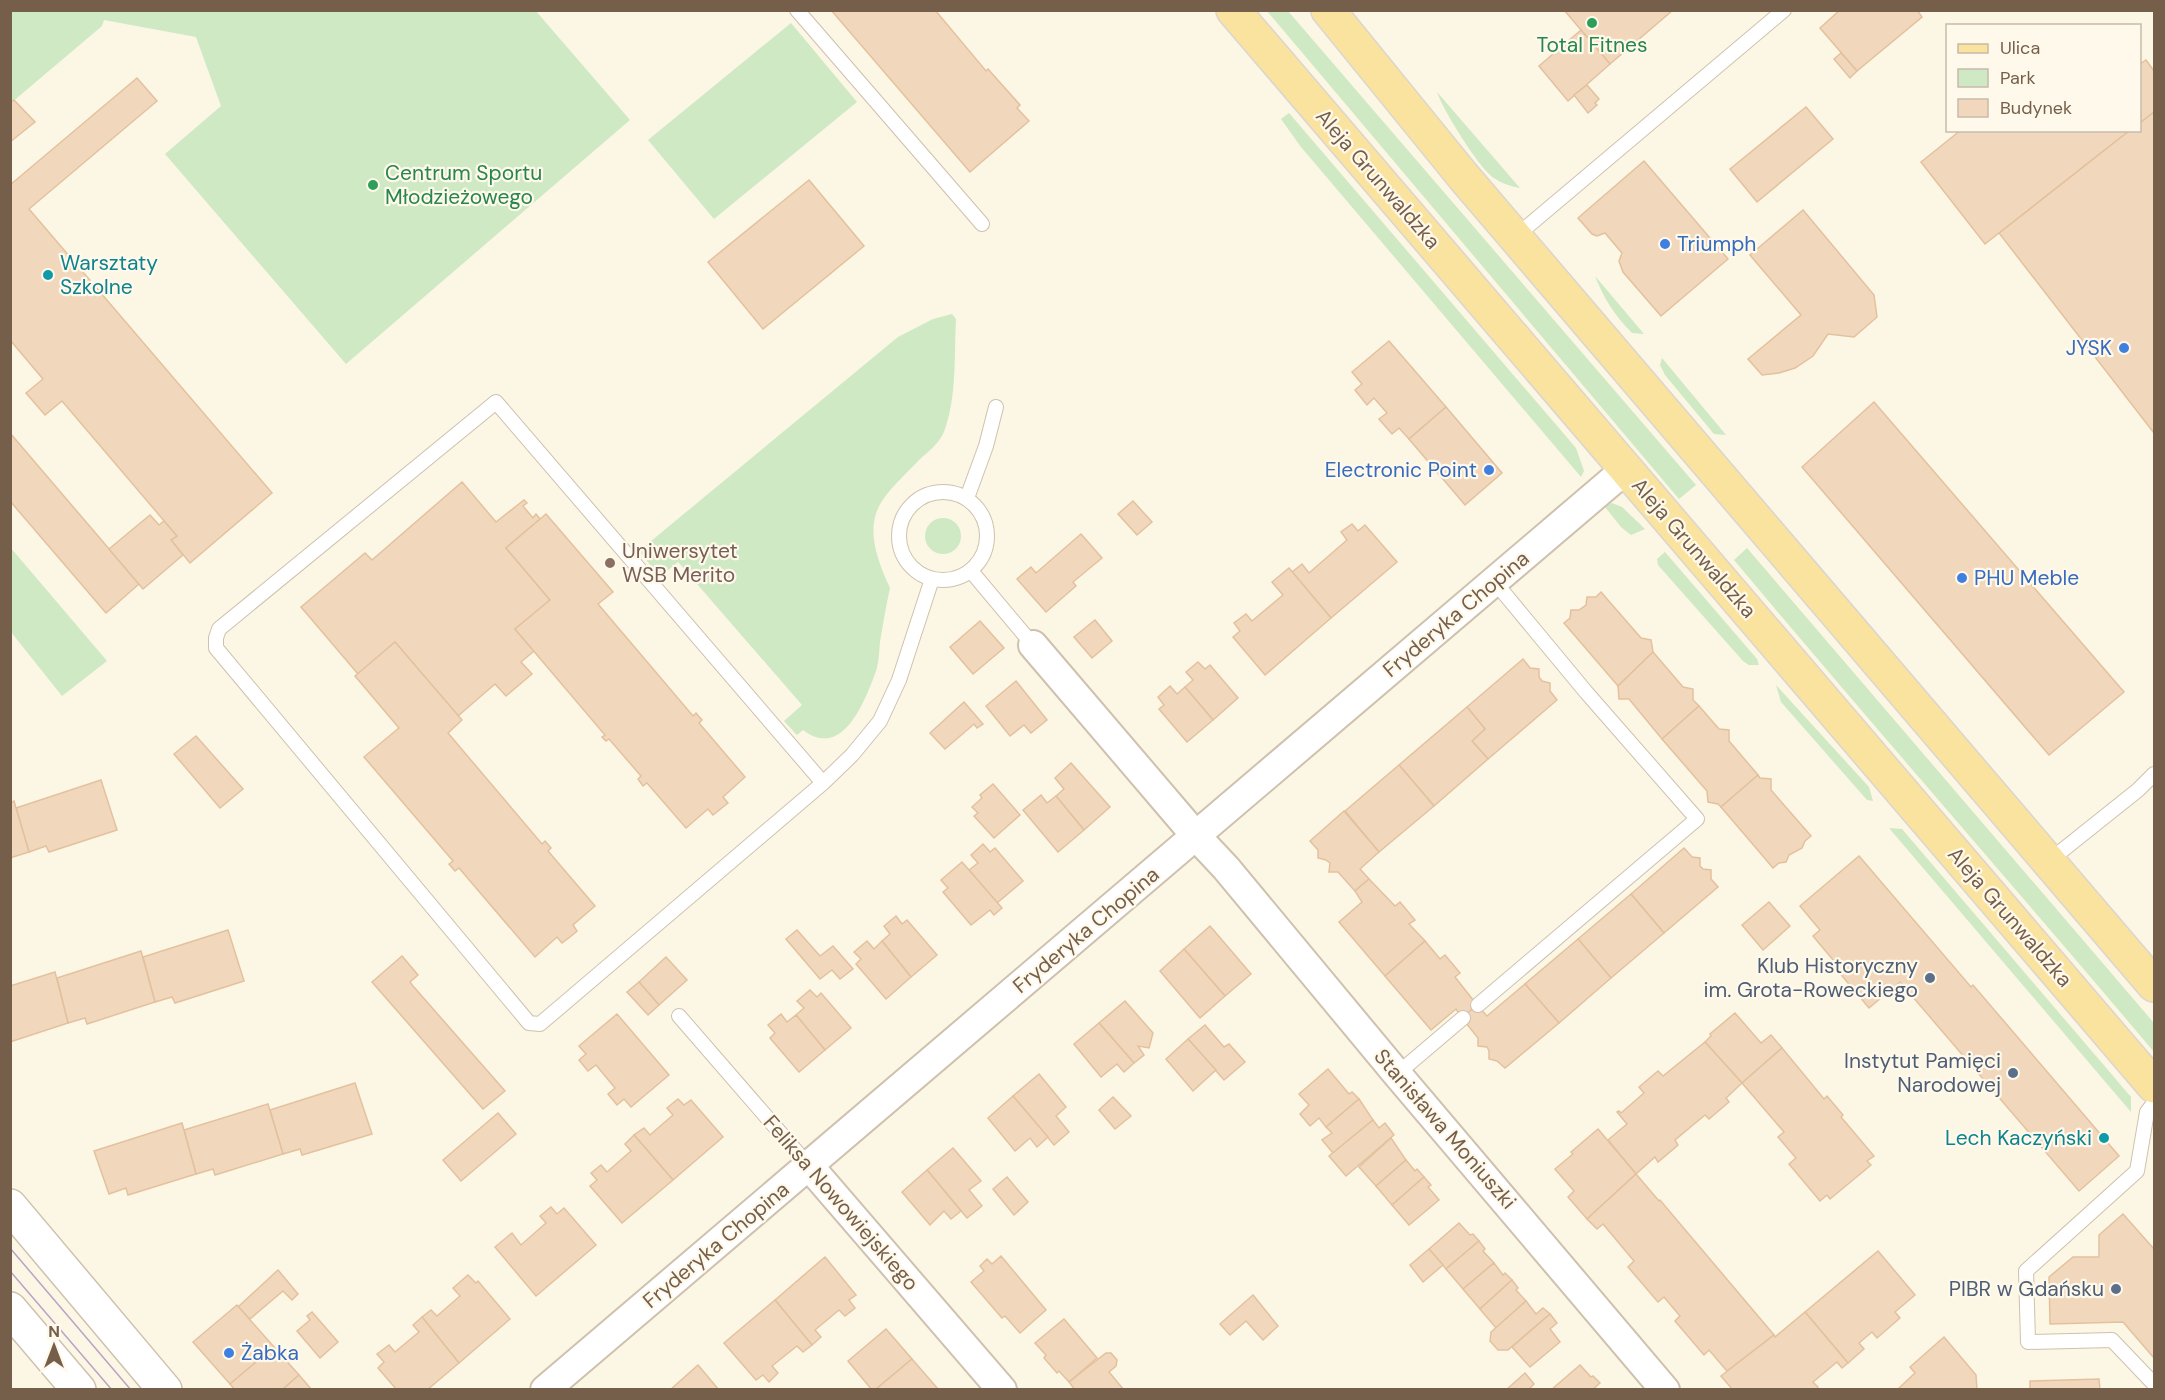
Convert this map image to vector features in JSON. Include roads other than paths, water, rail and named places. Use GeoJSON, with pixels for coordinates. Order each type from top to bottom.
{"type":"FeatureCollection","features":[{"type":"Feature","properties":{"kind":"main road","name":"Aleja Grunwaldzka"},"geometry":{"type":"LineString","coordinates":[[1233,10],[2154,1086]]}},
{"type":"Feature","properties":{"kind":"main road"},"geometry":{"type":"LineString","coordinates":[[1328,10],[1463,177],[2154,985]]}},
{"type":"Feature","properties":{"kind":"street","name":"Fryderyka Chopina"},"geometry":{"type":"LineString","coordinates":[[545,1389],[1626,469]]}},
{"type":"Feature","properties":{"kind":"street","name":"Stanisława Moniuszki"},"geometry":{"type":"LineString","coordinates":[[1033,645],[1226,868],[1397,1074],[1665,1389]]}},
{"type":"Feature","properties":{"kind":"street","name":"Feliksa Nowowiejskiego"},"geometry":{"type":"LineString","coordinates":[[809,1166],[1002,1389]]}},
{"type":"Feature","properties":{"kind":"street"},"geometry":{"type":"LineString","coordinates":[[10,1206],[165,1389]]}},
{"type":"Feature","properties":{"kind":"street"},"geometry":{"type":"LineString","coordinates":[[12,1312],[79,1389]]}},
{"type":"Feature","properties":{"kind":"lane"},"geometry":{"type":"LineString","coordinates":[[796,10],[982,224]]}},
{"type":"Feature","properties":{"kind":"lane"},"geometry":{"type":"LineString","coordinates":[[1515,237],[1784,10]]}},
{"type":"Feature","properties":{"kind":"lane"},"geometry":{"type":"LineString","coordinates":[[823,783],[496,402],[219,629],[216,638],[216,648],[529,1023],[540,1024],[823,783],[852,755],[880,721],[899,680],[932,579]]}},
{"type":"Feature","properties":{"kind":"lane"},"geometry":{"type":"LineString","coordinates":[[967,498],[986,446],[996,407]]}},
{"type":"Feature","properties":{"kind":"lane"},"geometry":{"type":"LineString","coordinates":[[948,492],[967,498],[978,508],[985,520],[988,534],[986,548],[980,561],[971,571],[959,578],[945,581],[919,574],[908,564],[901,552],[898,539],[899,524],[905,511],[914,501],[927,494],[948,492]]}},
{"type":"Feature","properties":{"kind":"lane"},"geometry":{"type":"LineString","coordinates":[[971,571],[1033,645]]}},
{"type":"Feature","properties":{"kind":"lane"},"geometry":{"type":"LineString","coordinates":[[1478,1005],[1697,819],[1586,692],[1494,581]]}},
{"type":"Feature","properties":{"kind":"lane"},"geometry":{"type":"LineString","coordinates":[[2049,861],[2138,790],[2154,774]]}},
{"type":"Feature","properties":{"kind":"lane","name":"Feliksa Nowowiejskiego"},"geometry":{"type":"LineString","coordinates":[[679,1017],[809,1166]]}},
{"type":"Feature","properties":{"kind":"lane"},"geometry":{"type":"LineString","coordinates":[[1397,1074],[1463,1018]]}},
{"type":"Feature","properties":{"kind":"lane"},"geometry":{"type":"LineString","coordinates":[[2154,1103],[2147,1112],[2137,1171],[2026,1271],[2028,1342],[2112,1340],[2154,1384]]}},
{"type":"Feature","properties":{"kind":"tram line"},"geometry":{"type":"LineString","coordinates":[[10,1248],[131,1390]]}},
{"type":"Feature","properties":{"kind":"tram line"},"geometry":{"type":"LineString","coordinates":[[10,1271],[112,1390]]}},
{"type":"Feature","properties":{"kind":"place","name":"Total Fitnes"},"geometry":{"type":"Point","coordinates":[1592,23]}},
{"type":"Feature","properties":{"kind":"place","name":"Centrum Sportu Młodzieżowego"},"geometry":{"type":"Point","coordinates":[373,185]}},
{"type":"Feature","properties":{"kind":"place","name":"Triumph"},"geometry":{"type":"Point","coordinates":[1665,244]}},
{"type":"Feature","properties":{"kind":"place","name":"Warsztaty Szkolne"},"geometry":{"type":"Point","coordinates":[48,275]}},
{"type":"Feature","properties":{"kind":"place","name":"JYSK"},"geometry":{"type":"Point","coordinates":[2124,348]}},
{"type":"Feature","properties":{"kind":"place","name":"Electronic Point"},"geometry":{"type":"Point","coordinates":[1489,470]}},
{"type":"Feature","properties":{"kind":"place","name":"Uniwersytet WSB Merito"},"geometry":{"type":"Point","coordinates":[610,563]}},
{"type":"Feature","properties":{"kind":"place","name":"PHU Meble"},"geometry":{"type":"Point","coordinates":[1962,578]}},
{"type":"Feature","properties":{"kind":"place","name":"Klub Historyczny im. Grota-Roweckiego"},"geometry":{"type":"Point","coordinates":[1930,978]}},
{"type":"Feature","properties":{"kind":"place","name":"Instytut Pamięci Narodowej"},"geometry":{"type":"Point","coordinates":[2013,1073]}},
{"type":"Feature","properties":{"kind":"place","name":"Lech Kaczyński"},"geometry":{"type":"Point","coordinates":[2104,1138]}},
{"type":"Feature","properties":{"kind":"place","name":"PIBR w Gdańsku"},"geometry":{"type":"Point","coordinates":[2116,1289]}},
{"type":"Feature","properties":{"kind":"place","name":"Żabka"},"geometry":{"type":"Point","coordinates":[229,1353]}}]}
